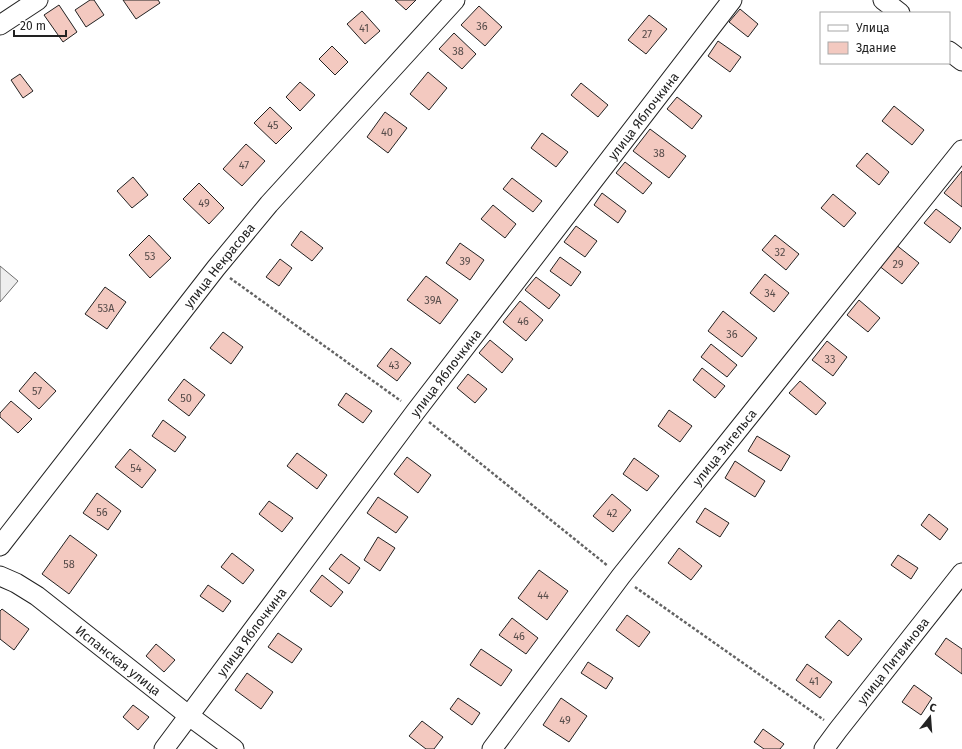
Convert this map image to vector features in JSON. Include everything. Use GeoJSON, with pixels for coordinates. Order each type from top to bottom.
{"type":"FeatureCollection","features":[{"type":"Feature","properties":{"kind":"street"},"geometry":{"type":"LineString","coordinates":[[0,25],[38,0]]}},
{"type":"Feature","properties":{"kind":"street","name":"улица Некрасова"},"geometry":{"type":"LineString","coordinates":[[0,546],[216,268],[269,204],[455,0]]}},
{"type":"Feature","properties":{"kind":"street","name":"улица Яблочкина"},"geometry":{"type":"LineString","coordinates":[[164,749],[416,411],[732,0]]}},
{"type":"Feature","properties":{"kind":"street"},"geometry":{"type":"LineString","coordinates":[[883,0],[899,12]]}},
{"type":"Feature","properties":{"kind":"street"},"geometry":{"type":"LineString","coordinates":[[950,52],[962,61]]}},
{"type":"Feature","properties":{"kind":"street","name":"улица Энгельса"},"geometry":{"type":"LineString","coordinates":[[492,749],[621,576],[962,150]]}},
{"type":"Feature","properties":{"kind":"street","name":"улица Литвинова"},"geometry":{"type":"LineString","coordinates":[[824,749],[962,573]]}},
{"type":"Feature","properties":{"kind":"street","name":"Испанская улица"},"geometry":{"type":"LineString","coordinates":[[0,576],[16,583],[37,596],[188,715],[234,749]]}},
{"type":"Feature","properties":{"kind":"path"},"geometry":{"type":"LineString","coordinates":[[216,268],[416,411],[621,576],[838,730]]}},
{"type":"Feature","properties":{"kind":"shaded area"},"geometry":{"type":"Polygon","coordinates":[[[0,266],[18,281],[0,302],[0,266]]]}},
{"type":"Feature","properties":{"kind":"building"},"geometry":{"type":"Polygon","coordinates":[[[90,0],[94,0],[104,15],[86,27],[75,10],[90,0]]]}},
{"type":"Feature","properties":{"kind":"building"},"geometry":{"type":"Polygon","coordinates":[[[123,0],[158,0],[160,3],[136,19],[123,0]]]}},
{"type":"Feature","properties":{"kind":"building"},"geometry":{"type":"Polygon","coordinates":[[[395,0],[416,0],[406,10],[395,0]]]}},
{"type":"Feature","properties":{"kind":"building"},"geometry":{"type":"Polygon","coordinates":[[[59,5],[77,32],[63,42],[44,15],[59,5]]]}},
{"type":"Feature","properties":{"kind":"building"},"geometry":{"type":"Polygon","coordinates":[[[479,6],[502,27],[485,46],[461,25],[479,6]]]}},
{"type":"Feature","properties":{"kind":"building"},"geometry":{"type":"Polygon","coordinates":[[[740,9],[758,24],[748,37],[729,22],[740,9]]]}},
{"type":"Feature","properties":{"kind":"building"},"geometry":{"type":"Polygon","coordinates":[[[362,11],[380,31],[365,44],[347,24],[362,11]]]}},
{"type":"Feature","properties":{"kind":"building"},"geometry":{"type":"Polygon","coordinates":[[[649,15],[667,29],[646,54],[628,40],[649,15]]]}},
{"type":"Feature","properties":{"kind":"building"},"geometry":{"type":"Polygon","coordinates":[[[454,33],[476,54],[462,69],[439,49],[454,33]]]}},
{"type":"Feature","properties":{"kind":"building"},"geometry":{"type":"Polygon","coordinates":[[[718,41],[741,57],[730,72],[708,56],[718,41]]]}},
{"type":"Feature","properties":{"kind":"building"},"geometry":{"type":"Polygon","coordinates":[[[332,46],[348,62],[335,75],[319,59],[332,46]]]}},
{"type":"Feature","properties":{"kind":"building"},"geometry":{"type":"Polygon","coordinates":[[[428,72],[447,88],[429,110],[410,94],[428,72]]]}},
{"type":"Feature","properties":{"kind":"building"},"geometry":{"type":"Polygon","coordinates":[[[20,74],[33,91],[23,98],[11,80],[20,74]]]}},
{"type":"Feature","properties":{"kind":"building"},"geometry":{"type":"Polygon","coordinates":[[[300,82],[315,95],[300,111],[286,97],[300,82]]]}},
{"type":"Feature","properties":{"kind":"building"},"geometry":{"type":"Polygon","coordinates":[[[581,83],[608,105],[598,117],[571,95],[581,83]]]}},
{"type":"Feature","properties":{"kind":"building"},"geometry":{"type":"Polygon","coordinates":[[[677,97],[702,116],[692,129],[667,109],[677,97]]]}},
{"type":"Feature","properties":{"kind":"building"},"geometry":{"type":"Polygon","coordinates":[[[894,106],[924,130],[912,145],[882,121],[894,106]]]}},
{"type":"Feature","properties":{"kind":"building"},"geometry":{"type":"Polygon","coordinates":[[[270,107],[292,128],[276,144],[254,123],[270,107]]]}},
{"type":"Feature","properties":{"kind":"building"},"geometry":{"type":"Polygon","coordinates":[[[385,112],[407,128],[388,153],[367,137],[385,112]]]}},
{"type":"Feature","properties":{"kind":"building"},"geometry":{"type":"Polygon","coordinates":[[[650,129],[686,156],[669,178],[633,151],[650,129]]]}},
{"type":"Feature","properties":{"kind":"building"},"geometry":{"type":"Polygon","coordinates":[[[542,133],[568,152],[556,167],[531,148],[542,133]]]}},
{"type":"Feature","properties":{"kind":"building"},"geometry":{"type":"Polygon","coordinates":[[[246,144],[265,161],[242,186],[223,169],[246,144]]]}},
{"type":"Feature","properties":{"kind":"building"},"geometry":{"type":"Polygon","coordinates":[[[867,153],[889,172],[879,185],[856,166],[867,153]]]}},
{"type":"Feature","properties":{"kind":"building"},"geometry":{"type":"Polygon","coordinates":[[[625,162],[652,183],[643,194],[616,173],[625,162]]]}},
{"type":"Feature","properties":{"kind":"building"},"geometry":{"type":"Polygon","coordinates":[[[962,171],[962,207],[944,193],[962,171]]]}},
{"type":"Feature","properties":{"kind":"building"},"geometry":{"type":"Polygon","coordinates":[[[133,177],[148,195],[132,208],[117,191],[133,177]]]}},
{"type":"Feature","properties":{"kind":"building"},"geometry":{"type":"Polygon","coordinates":[[[512,178],[542,201],[533,212],[503,189],[512,178]]]}},
{"type":"Feature","properties":{"kind":"building"},"geometry":{"type":"Polygon","coordinates":[[[199,183],[224,208],[209,224],[183,199],[199,183]]]}},
{"type":"Feature","properties":{"kind":"building"},"geometry":{"type":"Polygon","coordinates":[[[602,193],[626,211],[618,223],[594,205],[602,193]]]}},
{"type":"Feature","properties":{"kind":"building"},"geometry":{"type":"Polygon","coordinates":[[[833,194],[856,213],[844,227],[821,208],[833,194]]]}},
{"type":"Feature","properties":{"kind":"building"},"geometry":{"type":"Polygon","coordinates":[[[493,205],[516,224],[505,238],[481,219],[493,205]]]}},
{"type":"Feature","properties":{"kind":"building"},"geometry":{"type":"Polygon","coordinates":[[[936,209],[961,228],[950,243],[924,223],[936,209]]]}},
{"type":"Feature","properties":{"kind":"building"},"geometry":{"type":"Polygon","coordinates":[[[576,226],[597,241],[585,257],[564,242],[576,226]]]}},
{"type":"Feature","properties":{"kind":"building"},"geometry":{"type":"Polygon","coordinates":[[[301,231],[323,248],[312,261],[291,245],[301,231]]]}},
{"type":"Feature","properties":{"kind":"building"},"geometry":{"type":"Polygon","coordinates":[[[149,235],[171,258],[150,278],[129,255],[149,235]]]}},
{"type":"Feature","properties":{"kind":"building"},"geometry":{"type":"Polygon","coordinates":[[[775,235],[799,254],[786,270],[762,250],[775,235]]]}},
{"type":"Feature","properties":{"kind":"building"},"geometry":{"type":"Polygon","coordinates":[[[460,243],[484,260],[470,280],[446,263],[460,243]]]}},
{"type":"Feature","properties":{"kind":"building"},"geometry":{"type":"Polygon","coordinates":[[[895,244],[919,263],[902,284],[878,265],[895,244]]]}},
{"type":"Feature","properties":{"kind":"building"},"geometry":{"type":"Polygon","coordinates":[[[560,257],[581,272],[571,286],[550,271],[560,257]]]}},
{"type":"Feature","properties":{"kind":"building"},"geometry":{"type":"Polygon","coordinates":[[[280,259],[292,268],[279,286],[266,277],[280,259]]]}},
{"type":"Feature","properties":{"kind":"building"},"geometry":{"type":"Polygon","coordinates":[[[765,274],[789,293],[774,312],[750,293],[765,274]]]}},
{"type":"Feature","properties":{"kind":"building"},"geometry":{"type":"Polygon","coordinates":[[[426,276],[458,300],[440,324],[407,300],[426,276]]]}},
{"type":"Feature","properties":{"kind":"building"},"geometry":{"type":"Polygon","coordinates":[[[536,277],[560,295],[549,309],[525,290],[536,277]]]}},
{"type":"Feature","properties":{"kind":"building"},"geometry":{"type":"Polygon","coordinates":[[[105,287],[126,302],[107,329],[85,314],[105,287]]]}},
{"type":"Feature","properties":{"kind":"building"},"geometry":{"type":"Polygon","coordinates":[[[859,300],[880,318],[868,332],[847,315],[859,300]]]}},
{"type":"Feature","properties":{"kind":"building"},"geometry":{"type":"Polygon","coordinates":[[[520,301],[543,320],[526,341],[503,322],[520,301]]]}},
{"type":"Feature","properties":{"kind":"building"},"geometry":{"type":"Polygon","coordinates":[[[723,311],[757,338],[742,357],[708,331],[723,311]]]}},
{"type":"Feature","properties":{"kind":"building"},"geometry":{"type":"Polygon","coordinates":[[[223,332],[243,347],[231,364],[210,348],[223,332]]]}},
{"type":"Feature","properties":{"kind":"building"},"geometry":{"type":"Polygon","coordinates":[[[490,340],[513,359],[502,373],[479,353],[490,340]]]}},
{"type":"Feature","properties":{"kind":"building"},"geometry":{"type":"Polygon","coordinates":[[[827,341],[847,357],[833,376],[812,360],[827,341]]]}},
{"type":"Feature","properties":{"kind":"building"},"geometry":{"type":"Polygon","coordinates":[[[711,344],[737,365],[727,377],[701,357],[711,344]]]}},
{"type":"Feature","properties":{"kind":"building"},"geometry":{"type":"Polygon","coordinates":[[[391,348],[411,363],[397,381],[377,366],[391,348]]]}},
{"type":"Feature","properties":{"kind":"building"},"geometry":{"type":"Polygon","coordinates":[[[702,368],[725,386],[715,398],[693,380],[702,368]]]}},
{"type":"Feature","properties":{"kind":"building"},"geometry":{"type":"Polygon","coordinates":[[[35,372],[56,391],[39,409],[19,391],[35,372]]]}},
{"type":"Feature","properties":{"kind":"building"},"geometry":{"type":"Polygon","coordinates":[[[468,374],[487,389],[475,403],[457,388],[468,374]]]}},
{"type":"Feature","properties":{"kind":"building"},"geometry":{"type":"Polygon","coordinates":[[[184,379],[205,395],[189,416],[168,400],[184,379]]]}},
{"type":"Feature","properties":{"kind":"building"},"geometry":{"type":"Polygon","coordinates":[[[800,381],[826,403],[816,415],[789,393],[800,381]]]}},
{"type":"Feature","properties":{"kind":"building"},"geometry":{"type":"Polygon","coordinates":[[[346,393],[372,411],[363,423],[338,405],[346,393]]]}},
{"type":"Feature","properties":{"kind":"building"},"geometry":{"type":"Polygon","coordinates":[[[11,401],[32,419],[18,433],[0,417],[0,413],[11,401]]]}},
{"type":"Feature","properties":{"kind":"building"},"geometry":{"type":"Polygon","coordinates":[[[669,410],[692,426],[680,442],[658,426],[669,410]]]}},
{"type":"Feature","properties":{"kind":"building"},"geometry":{"type":"Polygon","coordinates":[[[163,420],[186,437],[175,452],[152,436],[163,420]]]}},
{"type":"Feature","properties":{"kind":"building"},"geometry":{"type":"Polygon","coordinates":[[[757,436],[790,456],[781,471],[748,451],[757,436]]]}},
{"type":"Feature","properties":{"kind":"building"},"geometry":{"type":"Polygon","coordinates":[[[130,449],[156,470],[142,488],[115,467],[130,449]]]}},
{"type":"Feature","properties":{"kind":"building"},"geometry":{"type":"Polygon","coordinates":[[[297,453],[327,475],[317,489],[287,466],[297,453]]]}},
{"type":"Feature","properties":{"kind":"building"},"geometry":{"type":"Polygon","coordinates":[[[407,457],[431,475],[418,493],[394,474],[407,457]]]}},
{"type":"Feature","properties":{"kind":"building"},"geometry":{"type":"Polygon","coordinates":[[[634,458],[659,476],[647,491],[623,474],[634,458]]]}},
{"type":"Feature","properties":{"kind":"building"},"geometry":{"type":"Polygon","coordinates":[[[735,461],[765,481],[755,497],[725,478],[735,461]]]}},
{"type":"Feature","properties":{"kind":"building"},"geometry":{"type":"Polygon","coordinates":[[[97,493],[121,511],[108,530],[83,513],[97,493]]]}},
{"type":"Feature","properties":{"kind":"building"},"geometry":{"type":"Polygon","coordinates":[[[612,494],[631,510],[613,532],[593,516],[612,494]]]}},
{"type":"Feature","properties":{"kind":"building"},"geometry":{"type":"Polygon","coordinates":[[[378,497],[408,517],[396,533],[367,513],[378,497]]]}},
{"type":"Feature","properties":{"kind":"building"},"geometry":{"type":"Polygon","coordinates":[[[269,501],[293,518],[282,532],[259,514],[269,501]]]}},
{"type":"Feature","properties":{"kind":"building"},"geometry":{"type":"Polygon","coordinates":[[[705,508],[729,523],[720,537],[696,522],[705,508]]]}},
{"type":"Feature","properties":{"kind":"building"},"geometry":{"type":"Polygon","coordinates":[[[929,514],[948,529],[940,540],[921,525],[929,514]]]}},
{"type":"Feature","properties":{"kind":"building"},"geometry":{"type":"Polygon","coordinates":[[[70,535],[97,555],[69,594],[42,574],[70,535]]]}},
{"type":"Feature","properties":{"kind":"building"},"geometry":{"type":"Polygon","coordinates":[[[378,537],[395,548],[380,571],[364,560],[378,537]]]}},
{"type":"Feature","properties":{"kind":"building"},"geometry":{"type":"Polygon","coordinates":[[[679,548],[702,566],[691,580],[668,563],[679,548]]]}},
{"type":"Feature","properties":{"kind":"building"},"geometry":{"type":"Polygon","coordinates":[[[232,553],[254,570],[243,584],[221,567],[232,553]]]}},
{"type":"Feature","properties":{"kind":"building"},"geometry":{"type":"Polygon","coordinates":[[[341,554],[360,568],[349,584],[329,569],[341,554]]]}},
{"type":"Feature","properties":{"kind":"building"},"geometry":{"type":"Polygon","coordinates":[[[898,555],[918,568],[911,579],[891,565],[898,555]]]}},
{"type":"Feature","properties":{"kind":"building"},"geometry":{"type":"Polygon","coordinates":[[[539,570],[568,591],[547,620],[518,598],[539,570]]]}},
{"type":"Feature","properties":{"kind":"building"},"geometry":{"type":"Polygon","coordinates":[[[322,575],[343,592],[331,607],[310,591],[322,575]]]}},
{"type":"Feature","properties":{"kind":"building"},"geometry":{"type":"Polygon","coordinates":[[[208,585],[231,601],[223,612],[200,596],[208,585]]]}},
{"type":"Feature","properties":{"kind":"building"},"geometry":{"type":"Polygon","coordinates":[[[2,609],[29,629],[14,650],[0,639],[0,611],[2,609]]]}},
{"type":"Feature","properties":{"kind":"building"},"geometry":{"type":"Polygon","coordinates":[[[627,615],[650,632],[639,647],[616,630],[627,615]]]}},
{"type":"Feature","properties":{"kind":"building"},"geometry":{"type":"Polygon","coordinates":[[[512,618],[538,638],[526,654],[499,635],[512,618]]]}},
{"type":"Feature","properties":{"kind":"building"},"geometry":{"type":"Polygon","coordinates":[[[839,620],[862,639],[848,656],[825,637],[839,620]]]}},
{"type":"Feature","properties":{"kind":"building"},"geometry":{"type":"Polygon","coordinates":[[[278,633],[302,649],[292,663],[268,647],[278,633]]]}},
{"type":"Feature","properties":{"kind":"building"},"geometry":{"type":"Polygon","coordinates":[[[946,638],[962,649],[962,674],[935,654],[946,638]]]}},
{"type":"Feature","properties":{"kind":"building"},"geometry":{"type":"Polygon","coordinates":[[[156,644],[175,660],[164,672],[146,656],[156,644]]]}},
{"type":"Feature","properties":{"kind":"building"},"geometry":{"type":"Polygon","coordinates":[[[481,649],[512,670],[501,686],[470,665],[481,649]]]}},
{"type":"Feature","properties":{"kind":"building"},"geometry":{"type":"Polygon","coordinates":[[[588,662],[613,678],[606,689],[581,673],[588,662]]]}},
{"type":"Feature","properties":{"kind":"building"},"geometry":{"type":"Polygon","coordinates":[[[807,664],[832,682],[820,698],[796,680],[807,664]]]}},
{"type":"Feature","properties":{"kind":"building"},"geometry":{"type":"Polygon","coordinates":[[[247,673],[273,692],[261,709],[235,690],[247,673]]]}},
{"type":"Feature","properties":{"kind":"building"},"geometry":{"type":"Polygon","coordinates":[[[914,685],[932,698],[921,715],[902,702],[914,685]]]}},
{"type":"Feature","properties":{"kind":"building"},"geometry":{"type":"Polygon","coordinates":[[[458,698],[480,713],[472,725],[450,709],[458,698]]]}},
{"type":"Feature","properties":{"kind":"building"},"geometry":{"type":"Polygon","coordinates":[[[561,698],[587,716],[569,742],[543,725],[561,698]]]}},
{"type":"Feature","properties":{"kind":"building"},"geometry":{"type":"Polygon","coordinates":[[[133,705],[149,717],[138,730],[123,717],[133,705]]]}},
{"type":"Feature","properties":{"kind":"building"},"geometry":{"type":"Polygon","coordinates":[[[422,721],[443,737],[434,749],[426,749],[409,736],[422,721]]]}},
{"type":"Feature","properties":{"kind":"building"},"geometry":{"type":"Polygon","coordinates":[[[763,729],[784,744],[780,749],[764,749],[754,742],[763,729]]]}}]}
